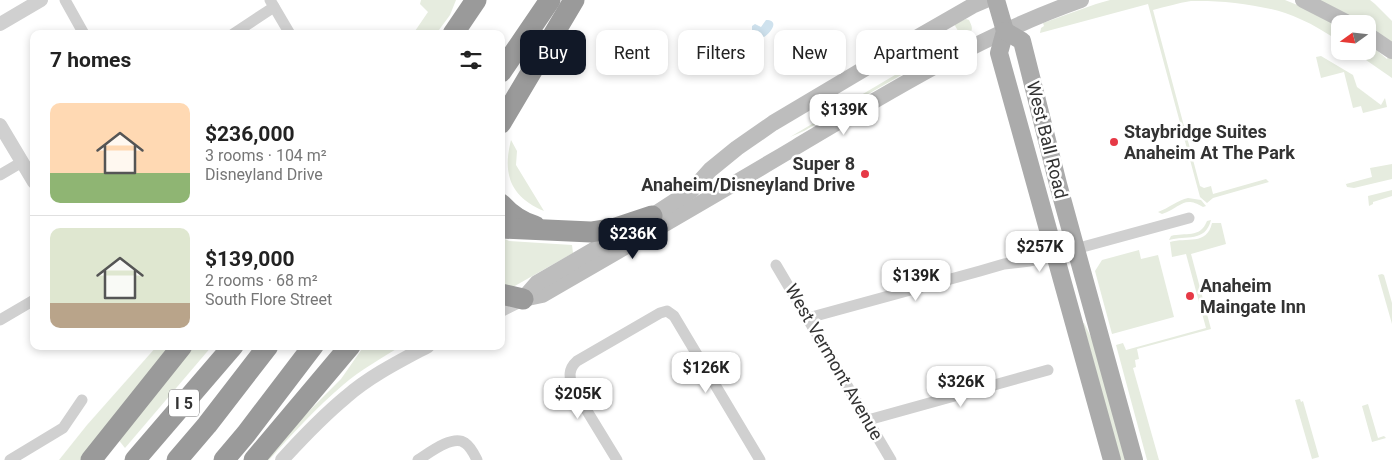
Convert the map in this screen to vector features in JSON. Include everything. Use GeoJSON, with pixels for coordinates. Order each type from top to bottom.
{"type":"FeatureCollection","features":[{"type":"Feature","properties":{"kind":"highway"},"geometry":{"type":"LineString","coordinates":[[456,30],[476,0]]}},
{"type":"Feature","properties":{"kind":"highway"},"geometry":{"type":"LineString","coordinates":[[505,66],[550,0]]}},
{"type":"Feature","properties":{"kind":"highway"},"geometry":{"type":"LineString","coordinates":[[505,116],[574,0]]}},
{"type":"Feature","properties":{"kind":"highway"},"geometry":{"type":"LineString","coordinates":[[505,208],[515,218],[526,223],[562,231]]}},
{"type":"Feature","properties":{"kind":"highway"},"geometry":{"type":"LineString","coordinates":[[505,228],[584,232],[603,231],[652,216]]}},
{"type":"Feature","properties":{"kind":"highway"},"geometry":{"type":"LineString","coordinates":[[505,295],[523,299]]}},
{"type":"Feature","properties":{"kind":"highway"},"geometry":{"type":"LineString","coordinates":[[91,460],[179,350]]}},
{"type":"Feature","properties":{"kind":"highway","name":"I 5"},"geometry":{"type":"LineString","coordinates":[[135,460],[230,350]]}},
{"type":"Feature","properties":{"kind":"highway"},"geometry":{"type":"LineString","coordinates":[[177,460],[265,350]]}},
{"type":"Feature","properties":{"kind":"highway"},"geometry":{"type":"LineString","coordinates":[[224,460],[310,350]]}},
{"type":"Feature","properties":{"kind":"highway"},"geometry":{"type":"LineString","coordinates":[[254,460],[347,350]]}},
{"type":"Feature","properties":{"kind":"main road"},"geometry":{"type":"LineString","coordinates":[[523,299],[537,283],[652,216],[692,190],[710,170],[755,134],[906,44],[986,0]]}},
{"type":"Feature","properties":{"kind":"main road","name":"West Ball Road"},"geometry":{"type":"LineString","coordinates":[[996,0],[1005,31],[999,52],[1112,460]]}},
{"type":"Feature","properties":{"kind":"main road"},"geometry":{"type":"LineString","coordinates":[[523,299],[542,295],[920,75],[1005,31],[1081,0]]}},
{"type":"Feature","properties":{"kind":"main road"},"geometry":{"type":"LineString","coordinates":[[1303,0],[1332,15]]}},
{"type":"Feature","properties":{"kind":"main road","name":"West Ball Road"},"geometry":{"type":"LineString","coordinates":[[1005,31],[1022,41],[1054,168],[1134,460]]}},
{"type":"Feature","properties":{"kind":"main road"},"geometry":{"type":"LineString","coordinates":[[1376,40],[1391,50]]}},
{"type":"Feature","properties":{"kind":"street"},"geometry":{"type":"LineString","coordinates":[[0,24],[41,0]]}},
{"type":"Feature","properties":{"kind":"street"},"geometry":{"type":"LineString","coordinates":[[64,0],[82,30]]}},
{"type":"Feature","properties":{"kind":"street"},"geometry":{"type":"LineString","coordinates":[[238,30],[272,4],[288,30]]}},
{"type":"Feature","properties":{"kind":"street"},"geometry":{"type":"LineString","coordinates":[[0,125],[30,175]]}},
{"type":"Feature","properties":{"kind":"street"},"geometry":{"type":"LineString","coordinates":[[0,175],[22,162]]}},
{"type":"Feature","properties":{"kind":"street"},"geometry":{"type":"LineString","coordinates":[[808,318],[1004,264],[1030,261],[1055,255],[1188,218]]}},
{"type":"Feature","properties":{"kind":"street","name":"West Vermont Avenue"},"geometry":{"type":"LineString","coordinates":[[776,265],[891,460]]}},
{"type":"Feature","properties":{"kind":"street"},"geometry":{"type":"LineString","coordinates":[[505,308],[523,299]]}},
{"type":"Feature","properties":{"kind":"street"},"geometry":{"type":"LineString","coordinates":[[0,320],[30,302]]}},
{"type":"Feature","properties":{"kind":"street"},"geometry":{"type":"LineString","coordinates":[[617,460],[573,388],[570,372],[577,361],[660,313],[667,311],[674,316],[760,460]]}},
{"type":"Feature","properties":{"kind":"street"},"geometry":{"type":"LineString","coordinates":[[282,460],[313,427],[347,396],[391,365],[420,350]]}},
{"type":"Feature","properties":{"kind":"street"},"geometry":{"type":"LineString","coordinates":[[868,420],[1048,370]]}},
{"type":"Feature","properties":{"kind":"street"},"geometry":{"type":"LineString","coordinates":[[10,460],[64,428],[82,400]]}},
{"type":"Feature","properties":{"kind":"street"},"geometry":{"type":"LineString","coordinates":[[418,460],[451,441],[460,441],[468,445],[477,460]]}},
{"type":"Feature","properties":{"kind":"shaded area"},"geometry":{"type":"Polygon","coordinates":[[[421,0],[456,0],[450,15],[439,30],[416,30],[428,12],[420,4],[421,0]]]}},
{"type":"Feature","properties":{"kind":"shaded area"},"geometry":{"type":"Polygon","coordinates":[[[1110,0],[1285,0],[1331,20],[1331,37],[1305,21],[1288,14],[1247,4],[1191,1],[1153,10],[1200,186],[1204,188],[1211,186],[1213,194],[1266,179],[1269,182],[1213,198],[1207,203],[1200,197],[1148,4],[1040,33],[1041,28],[1044,26],[1043,23],[1110,0]]]}},
{"type":"Feature","properties":{"kind":"shaded area"},"geometry":{"type":"Polygon","coordinates":[[[1315,0],[1370,0],[1392,21],[1392,43],[1376,33],[1376,15],[1344,14],[1315,0]]]}},
{"type":"Feature","properties":{"kind":"shaded area"},"geometry":{"type":"Polygon","coordinates":[[[966,19],[969,20],[972,28],[971,30],[958,30],[954,24],[966,19]]]}},
{"type":"Feature","properties":{"kind":"shaded area"},"geometry":{"type":"Polygon","coordinates":[[[1376,50],[1387,59],[1392,50],[1392,78],[1366,60],[1376,60],[1376,50]]]}},
{"type":"Feature","properties":{"kind":"shaded area"},"geometry":{"type":"Polygon","coordinates":[[[1321,56],[1353,75],[1357,87],[1381,105],[1385,98],[1387,107],[1363,113],[1361,106],[1353,108],[1344,72],[1321,78],[1316,57],[1321,56]]]}},
{"type":"Feature","properties":{"kind":"shaded area"},"geometry":{"type":"Polygon","coordinates":[[[895,75],[901,75],[804,131],[790,137],[895,75]]]}},
{"type":"Feature","properties":{"kind":"shaded area"},"geometry":{"type":"Polygon","coordinates":[[[511,140],[517,151],[516,165],[544,211],[524,199],[512,183],[508,164],[511,140]]]}},
{"type":"Feature","properties":{"kind":"shaded area"},"geometry":{"type":"Polygon","coordinates":[[[1392,164],[1392,179],[1354,188],[1347,187],[1343,176],[1346,184],[1372,177],[1370,168],[1392,164]]]}},
{"type":"Feature","properties":{"kind":"shaded area"},"geometry":{"type":"Polygon","coordinates":[[[1392,190],[1392,196],[1373,202],[1369,206],[1368,196],[1392,190]]]}},
{"type":"Feature","properties":{"kind":"shaded area"},"geometry":{"type":"Polygon","coordinates":[[[1188,198],[1201,200],[1206,206],[1203,207],[1186,202],[1162,214],[1158,212],[1181,200],[1188,198]]]}},
{"type":"Feature","properties":{"kind":"shaded area"},"geometry":{"type":"Polygon","coordinates":[[[1211,220],[1208,227],[1200,235],[1169,240],[1171,236],[1196,233],[1204,227],[1207,221],[1211,220]]]}},
{"type":"Feature","properties":{"kind":"shaded area"},"geometry":{"type":"Polygon","coordinates":[[[1212,223],[1221,223],[1226,244],[1191,254],[1211,329],[1137,349],[1139,359],[1135,360],[1136,367],[1133,368],[1159,460],[1147,460],[1116,345],[1123,343],[1126,350],[1206,328],[1186,254],[1172,257],[1170,242],[1201,238],[1206,235],[1212,223]]]}},
{"type":"Feature","properties":{"kind":"shaded area"},"geometry":{"type":"Polygon","coordinates":[[[505,239],[509,241],[572,245],[573,253],[513,287],[505,286],[505,239]]]}},
{"type":"Feature","properties":{"kind":"shaded area"},"geometry":{"type":"Polygon","coordinates":[[[1139,250],[1141,259],[1158,255],[1174,317],[1112,334],[1095,271],[1102,260],[1139,250]]]}},
{"type":"Feature","properties":{"kind":"shaded area"},"geometry":{"type":"Polygon","coordinates":[[[1378,275],[1384,275],[1392,303],[1392,324],[1378,275]]]}},
{"type":"Feature","properties":{"kind":"shaded area"},"geometry":{"type":"Polygon","coordinates":[[[1083,323],[1092,339],[1126,460],[1120,460],[1083,323]]]}},
{"type":"Feature","properties":{"kind":"shaded area"},"geometry":{"type":"Polygon","coordinates":[[[153,350],[168,350],[81,460],[59,460],[87,425],[153,350]]]}},
{"type":"Feature","properties":{"kind":"shaded area"},"geometry":{"type":"Polygon","coordinates":[[[190,350],[209,350],[125,448],[117,438],[190,350]]]}},
{"type":"Feature","properties":{"kind":"shaded area"},"geometry":{"type":"Polygon","coordinates":[[[361,350],[394,350],[371,364],[333,394],[295,431],[269,460],[264,460],[286,434],[341,379],[361,350]]]}},
{"type":"Feature","properties":{"kind":"shaded area"},"geometry":{"type":"Polygon","coordinates":[[[1300,399],[1301,402],[1303,401],[1319,457],[1312,459],[1295,400],[1300,399]]]}},
{"type":"Feature","properties":{"kind":"shaded area"},"geometry":{"type":"Polygon","coordinates":[[[1368,404],[1378,438],[1384,436],[1386,438],[1372,442],[1362,406],[1368,404]]]}},
{"type":"Feature","properties":{"kind":"water"},"geometry":{"type":"Polygon","coordinates":[[[766,20],[773,22],[773,27],[764,37],[764,30],[752,30],[752,26],[755,24],[761,27],[766,20]]]}},
{"type":"Feature","properties":{"kind":"place","name":"Staybridge Suites Anaheim At The Park"},"geometry":{"type":"Point","coordinates":[1114,142]}},
{"type":"Feature","properties":{"kind":"place","name":"Super 8 Anaheim/Disneyland Drive"},"geometry":{"type":"Point","coordinates":[865,174]}},
{"type":"Feature","properties":{"kind":"place","name":"Anaheim Maingate Inn"},"geometry":{"type":"Point","coordinates":[1190,296]}}]}
